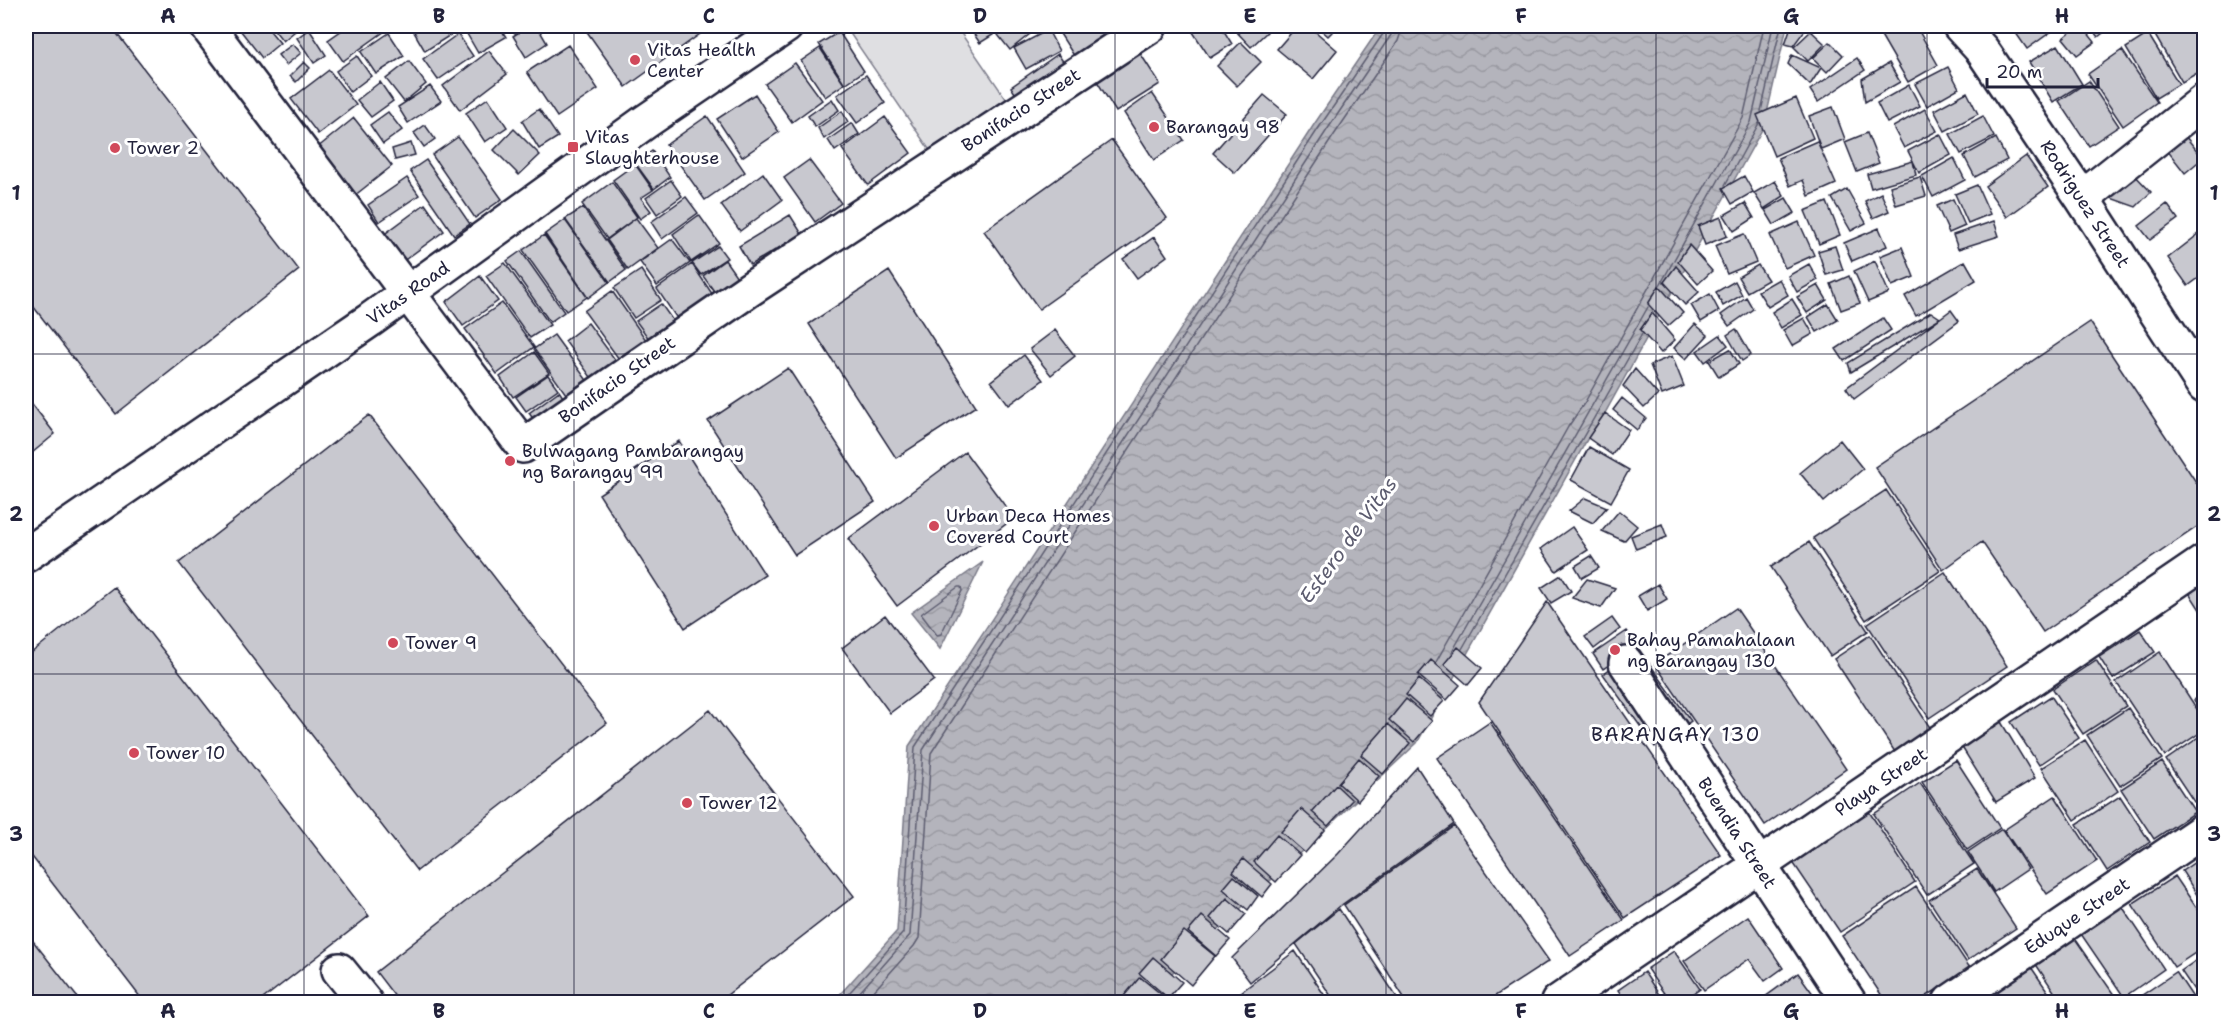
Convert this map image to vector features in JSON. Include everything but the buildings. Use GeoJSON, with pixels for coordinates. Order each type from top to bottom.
{"type":"FeatureCollection","features":[{"type":"Feature","properties":{"kind":"street","name":"Bonifacio Street"},"geometry":{"type":"LineString","coordinates":[[207,26],[523,446],[750,289],[1150,26]]}},
{"type":"Feature","properties":{"kind":"street","name":"Vitas Road"},"geometry":{"type":"LineString","coordinates":[[26,555],[408,293],[645,122],[786,26]]}},
{"type":"Feature","properties":{"kind":"street","name":"Rodriguez Street"},"geometry":{"type":"LineString","coordinates":[[1960,26],[1982,50],[2205,386]]}},
{"type":"Feature","properties":{"kind":"street"},"geometry":{"type":"LineString","coordinates":[[2082,198],[2205,101]]}},
{"type":"Feature","properties":{"kind":"street","name":"Playa Street"},"geometry":{"type":"LineString","coordinates":[[1558,1002],[2205,562]]}},
{"type":"Feature","properties":{"kind":"street","name":"Buendia Street"},"geometry":{"type":"LineString","coordinates":[[1626,663],[1849,1002]]}},
{"type":"Feature","properties":{"kind":"street","name":"Eduque Street"},"geometry":{"type":"LineString","coordinates":[[1950,1002],[2205,830]]}},
{"type":"Feature","properties":{"kind":"street"},"geometry":{"type":"LineString","coordinates":[[339,970],[365,1002]]}},
{"type":"Feature","properties":{"kind":"shaded area"},"geometry":{"type":"Polygon","coordinates":[[[859,26],[956,26],[1011,106],[935,158],[849,32],[859,26]]]}},
{"type":"Feature","properties":{"kind":"water","name":"Estero de Vitas"},"geometry":{"type":"Polygon","coordinates":[[[1381,26],[1787,26],[1764,126],[1605,413],[1588,438],[1417,743],[1141,1002],[833,1002],[897,931],[909,746],[1315,123],[1381,26]]]}},
{"type":"Feature","properties":{"kind":"water"},"geometry":{"type":"Polygon","coordinates":[[[983,562],[940,649],[911,613],[983,562]]]}},
{"type":"Feature","properties":{"kind":"place","name":"Vitas Health Center"},"geometry":{"type":"Point","coordinates":[635,60]}},
{"type":"Feature","properties":{"kind":"place","name":"Barangay 98"},"geometry":{"type":"Point","coordinates":[1154,127]}},
{"type":"Feature","properties":{"kind":"place","name":"Vitas Slaughterhouse"},"geometry":{"type":"Point","coordinates":[573,147]}},
{"type":"Feature","properties":{"kind":"place","name":"Tower 2"},"geometry":{"type":"Point","coordinates":[115,148]}},
{"type":"Feature","properties":{"kind":"place","name":"Bulwagang Pambarangay ng Barangay 99"},"geometry":{"type":"Point","coordinates":[510,461]}},
{"type":"Feature","properties":{"kind":"place","name":"Urban Deca Homes Covered Court"},"geometry":{"type":"Point","coordinates":[934,526]}},
{"type":"Feature","properties":{"kind":"place","name":"Tower 9"},"geometry":{"type":"Point","coordinates":[393,643]}},
{"type":"Feature","properties":{"kind":"place","name":"Bahay Pamahalaan ng Barangay 130"},"geometry":{"type":"Point","coordinates":[1615,650]}},
{"type":"Feature","properties":{"kind":"place","name":"Tower 10"},"geometry":{"type":"Point","coordinates":[134,753]}},
{"type":"Feature","properties":{"kind":"place","name":"Tower 12"},"geometry":{"type":"Point","coordinates":[687,803]}},
{"type":"Feature","properties":{"kind":"district","name":"BARANGAY 130"},"geometry":{"type":"Point","coordinates":[1676,734]}}]}
